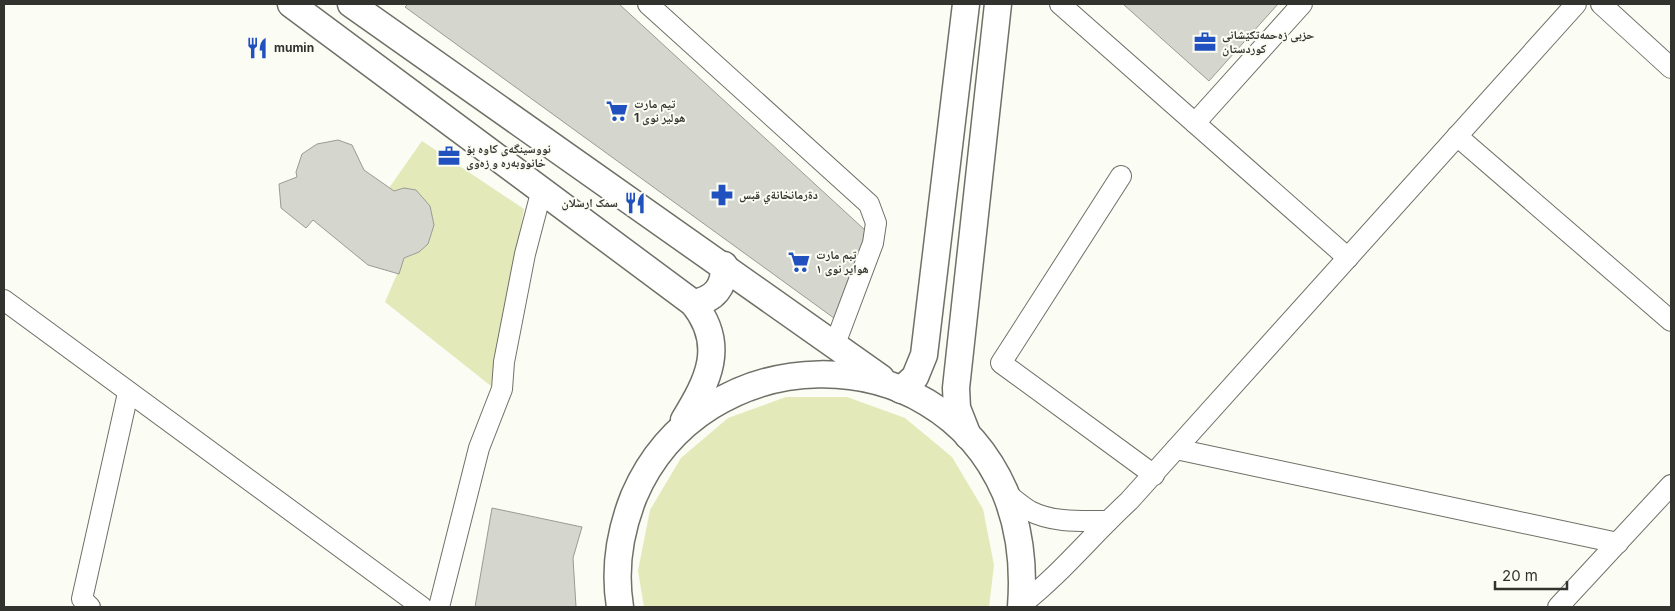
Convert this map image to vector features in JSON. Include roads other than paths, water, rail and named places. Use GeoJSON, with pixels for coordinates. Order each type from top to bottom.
{"type":"FeatureCollection","features":[{"type":"Feature","properties":{"kind":"street"},"geometry":{"type":"LineString","coordinates":[[291,4],[542,189],[693,303],[701,313],[706,325],[711,350],[704,387],[676,433],[656,457],[640,483],[628,512],[620,542],[618,573],[620,607]]}},
{"type":"Feature","properties":{"kind":"street"},"geometry":{"type":"LineString","coordinates":[[351,4],[896,388]]}},
{"type":"Feature","properties":{"kind":"street"},"geometry":{"type":"LineString","coordinates":[[378,4],[392,34]]}},
{"type":"Feature","properties":{"kind":"street"},"geometry":{"type":"LineString","coordinates":[[648,4],[869,204],[876,223],[874,243],[835,344]]}},
{"type":"Feature","properties":{"kind":"street"},"geometry":{"type":"LineString","coordinates":[[896,388],[915,377],[924,355],[966,4]]}},
{"type":"Feature","properties":{"kind":"street"},"geometry":{"type":"LineString","coordinates":[[970,439],[958,408],[956,388],[998,4]]}},
{"type":"Feature","properties":{"kind":"street"},"geometry":{"type":"LineString","coordinates":[[1060,4],[1348,258]]}},
{"type":"Feature","properties":{"kind":"street"},"geometry":{"type":"LineString","coordinates":[[1195,123],[1302,4]]}},
{"type":"Feature","properties":{"kind":"street"},"geometry":{"type":"LineString","coordinates":[[1021,606],[1048,584],[1108,521],[1130,501],[1576,4]]}},
{"type":"Feature","properties":{"kind":"street"},"geometry":{"type":"LineString","coordinates":[[1601,4],[1671,68]]}},
{"type":"Feature","properties":{"kind":"street"},"geometry":{"type":"LineString","coordinates":[[1457,136],[1671,321]]}},
{"type":"Feature","properties":{"kind":"street"},"geometry":{"type":"LineString","coordinates":[[1121,176],[1001,364],[1154,474]]}},
{"type":"Feature","properties":{"kind":"street"},"geometry":{"type":"LineString","coordinates":[[439,607],[479,448],[502,389],[504,362],[523,263],[542,189]]}},
{"type":"Feature","properties":{"kind":"street"},"geometry":{"type":"LineString","coordinates":[[693,303],[710,298],[717,292],[722,284],[724,266]]}},
{"type":"Feature","properties":{"kind":"street"},"geometry":{"type":"LineString","coordinates":[[4,300],[128,393],[422,607]]}},
{"type":"Feature","properties":{"kind":"street"},"geometry":{"type":"LineString","coordinates":[[676,433],[702,411],[730,394],[761,382],[794,374],[827,373],[860,377],[896,388],[920,399],[948,419],[970,439],[989,464],[1004,492],[1015,522],[1020,554],[1021,606]]}},
{"type":"Feature","properties":{"kind":"street"},"geometry":{"type":"LineString","coordinates":[[90,607],[82,599],[128,393]]}},
{"type":"Feature","properties":{"kind":"street"},"geometry":{"type":"LineString","coordinates":[[1176,449],[1618,543]]}},
{"type":"Feature","properties":{"kind":"street"},"geometry":{"type":"LineString","coordinates":[[1558,607],[1671,485]]}},
{"type":"Feature","properties":{"kind":"street"},"geometry":{"type":"LineString","coordinates":[[1004,492],[1030,511],[1051,517],[1072,522],[1108,521]]}},
{"type":"Feature","properties":{"kind":"place","name":"حزبی زه‌حمه‌تكێشانی كوردستان"},"geometry":{"type":"Point","coordinates":[1205,42]}},
{"type":"Feature","properties":{"kind":"place","name":"mumin"},"geometry":{"type":"Point","coordinates":[257,48]}},
{"type":"Feature","properties":{"kind":"place","name":"تيم مارت هولير نوى 1"},"geometry":{"type":"Point","coordinates":[617,111]}},
{"type":"Feature","properties":{"kind":"place","name":"نووسینگەی کاوە بۆ خانووبەرە و زەوی"},"geometry":{"type":"Point","coordinates":[449,156]}},
{"type":"Feature","properties":{"kind":"place","name":"دةرمانخانةي قبس"},"geometry":{"type":"Point","coordinates":[722,195]}},
{"type":"Feature","properties":{"kind":"place","name":"سمک ارسلان"},"geometry":{"type":"Point","coordinates":[635,203]}},
{"type":"Feature","properties":{"kind":"place","name":"تبم مارت هواير نوى ١"},"geometry":{"type":"Point","coordinates":[799,262]}}]}
